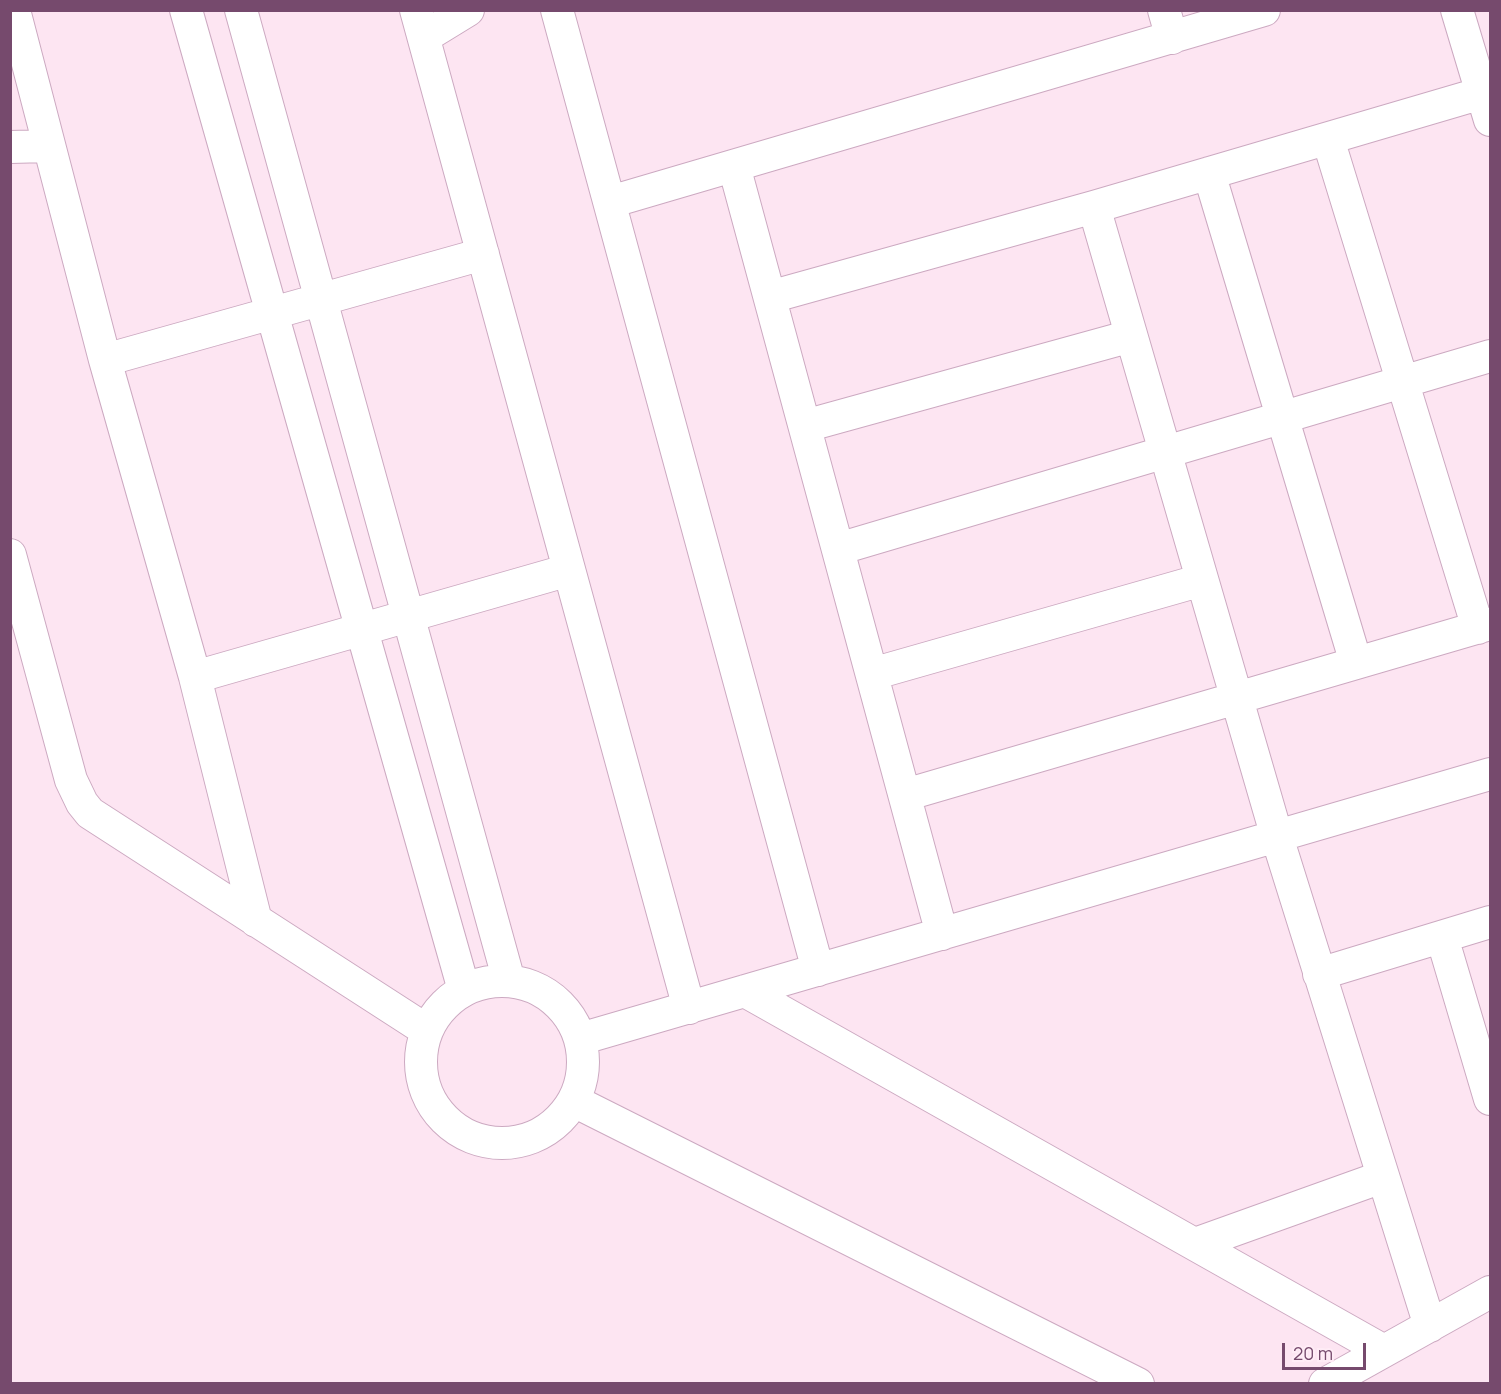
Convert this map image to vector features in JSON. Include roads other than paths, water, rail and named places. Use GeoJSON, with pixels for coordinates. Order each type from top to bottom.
{"type":"FeatureCollection","features":[{"type":"Feature","properties":{"kind":"street"},"geometry":{"type":"LineString","coordinates":[[14,10],[105,360],[195,677],[256,921]]}},
{"type":"Feature","properties":{"kind":"street"},"geometry":{"type":"LineString","coordinates":[[186,10],[464,990]]}},
{"type":"Feature","properties":{"kind":"street"},"geometry":{"type":"LineString","coordinates":[[241,10],[509,981]]}},
{"type":"Feature","properties":{"kind":"street"},"geometry":{"type":"LineString","coordinates":[[468,10],[420,24],[689,1008]]}},
{"type":"Feature","properties":{"kind":"street"},"geometry":{"type":"LineString","coordinates":[[557,10],[818,970]]}},
{"type":"Feature","properties":{"kind":"street"},"geometry":{"type":"LineString","coordinates":[[610,202],[734,166],[1168,24],[1264,10]]}},
{"type":"Feature","properties":{"kind":"street"},"geometry":{"type":"LineString","coordinates":[[770,297],[1094,207],[1328,138],[1486,107],[1457,10]]}},
{"type":"Feature","properties":{"kind":"street"},"geometry":{"type":"LineString","coordinates":[[905,795],[1484,626],[1402,382],[1328,138]]}},
{"type":"Feature","properties":{"kind":"street"},"geometry":{"type":"LineString","coordinates":[[10,147],[49,146]]}},
{"type":"Feature","properties":{"kind":"street"},"geometry":{"type":"LineString","coordinates":[[734,166],[942,934]]}},
{"type":"Feature","properties":{"kind":"street"},"geometry":{"type":"LineString","coordinates":[[1209,173],[1356,663]]}},
{"type":"Feature","properties":{"kind":"street"},"geometry":{"type":"LineString","coordinates":[[1094,207],[1277,837],[1430,1326]]}},
{"type":"Feature","properties":{"kind":"street"},"geometry":{"type":"LineString","coordinates":[[105,360],[483,254]]}},
{"type":"Feature","properties":{"kind":"street"},"geometry":{"type":"LineString","coordinates":[[805,426],[1131,336]]}},
{"type":"Feature","properties":{"kind":"street"},"geometry":{"type":"LineString","coordinates":[[838,549],[1491,356]]}},
{"type":"Feature","properties":{"kind":"street"},"geometry":{"type":"LineString","coordinates":[[10,555],[72,780],[82,803],[100,821],[426,1030]]}},
{"type":"Feature","properties":{"kind":"street"},"geometry":{"type":"LineString","coordinates":[[195,677],[569,570]]}},
{"type":"Feature","properties":{"kind":"street"},"geometry":{"type":"LineString","coordinates":[[872,675],[1202,580]]}},
{"type":"Feature","properties":{"kind":"street"},"geometry":{"type":"LineString","coordinates":[[580,1039],[1491,774]]}},
{"type":"Feature","properties":{"kind":"street"},"geometry":{"type":"LineString","coordinates":[[1319,974],[1491,922]]}},
{"type":"Feature","properties":{"kind":"street"},"geometry":{"type":"LineString","coordinates":[[1442,937],[1491,1099]]}},
{"type":"Feature","properties":{"kind":"street"},"geometry":{"type":"LineString","coordinates":[[509,981],[528,985],[546,993],[561,1006],[573,1022],[580,1039],[583,1060],[581,1081],[574,1101],[561,1119],[543,1133],[522,1142],[500,1144],[477,1141],[456,1131],[439,1116],[427,1097],[421,1075],[420,1052],[426,1030],[448,1000],[464,990],[486,982],[509,981]]}},
{"type":"Feature","properties":{"kind":"street"},"geometry":{"type":"LineString","coordinates":[[745,991],[1384,1351]]}},
{"type":"Feature","properties":{"kind":"street"},"geometry":{"type":"LineString","coordinates":[[574,1101],[1138,1383]]}},
{"type":"Feature","properties":{"kind":"street"},"geometry":{"type":"LineString","coordinates":[[1195,1244],[1383,1177]]}},
{"type":"Feature","properties":{"kind":"street"},"geometry":{"type":"LineString","coordinates":[[1325,1383],[1491,1292]]}}]}
